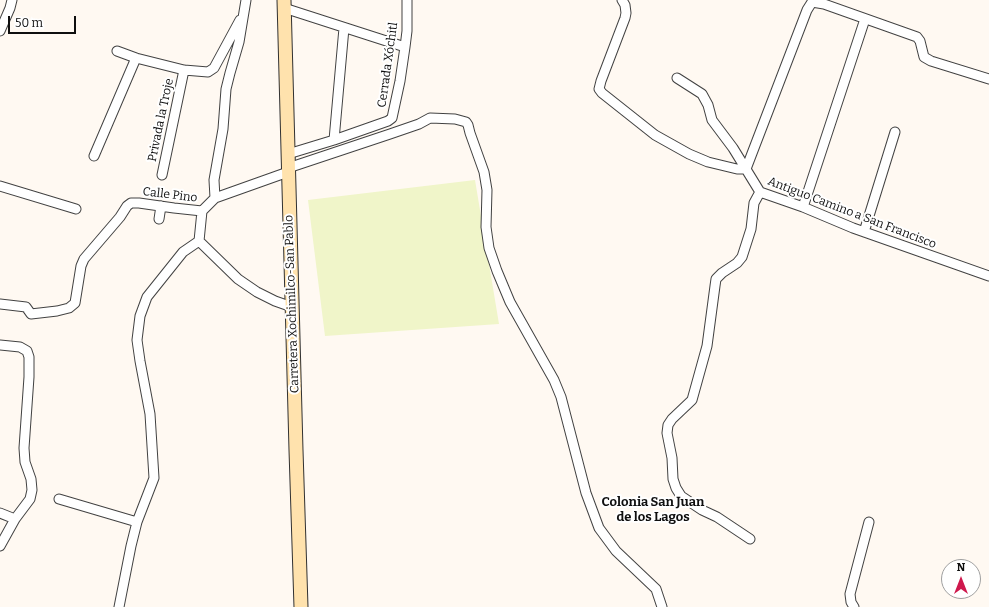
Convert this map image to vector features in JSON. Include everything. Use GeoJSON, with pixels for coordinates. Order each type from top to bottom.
{"type":"FeatureCollection","features":[{"type":"Feature","properties":{"kind":"street"},"geometry":{"type":"LineString","coordinates":[[0,31],[12,0]]}},
{"type":"Feature","properties":{"kind":"street"},"geometry":{"type":"LineString","coordinates":[[215,198],[214,180],[223,129],[226,90],[239,42],[246,0]]}},
{"type":"Feature","properties":{"kind":"street","name":"Cerrada Xóchitl"},"geometry":{"type":"LineString","coordinates":[[288,154],[334,140],[388,121],[392,118],[400,81],[405,47],[407,31],[407,0]]}},
{"type":"Feature","properties":{"kind":"street"},"geometry":{"type":"LineString","coordinates":[[622,0],[625,5],[625,18],[601,81],[600,89],[602,93],[655,135],[708,162],[738,169],[746,169],[806,10],[812,2],[824,4],[917,37],[920,41],[924,57],[931,61],[989,79]]}},
{"type":"Feature","properties":{"kind":"street"},"geometry":{"type":"LineString","coordinates":[[284,4],[344,28],[405,47]]}},
{"type":"Feature","properties":{"kind":"street","name":"Carretera Xochimilco-San Pablo"},"geometry":{"type":"LineString","coordinates":[[284,4],[301,607]]}},
{"type":"Feature","properties":{"kind":"street"},"geometry":{"type":"LineString","coordinates":[[118,51],[136,58],[184,70],[208,72],[214,68],[244,13]]}},
{"type":"Feature","properties":{"kind":"street"},"geometry":{"type":"LineString","coordinates":[[802,207],[865,19]]}},
{"type":"Feature","properties":{"kind":"street"},"geometry":{"type":"LineString","coordinates":[[334,140],[344,28]]}},
{"type":"Feature","properties":{"kind":"street"},"geometry":{"type":"LineString","coordinates":[[94,156],[136,58]]}},
{"type":"Feature","properties":{"kind":"street","name":"Privada la Troje"},"geometry":{"type":"LineString","coordinates":[[162,175],[184,70]]}},
{"type":"Feature","properties":{"kind":"street","name":"Antiguo Camino a San Francisco"},"geometry":{"type":"LineString","coordinates":[[677,78],[702,94],[708,105],[712,120],[733,148],[760,192],[864,232],[989,276]]}},
{"type":"Feature","properties":{"kind":"street","name":"Calle Pino"},"geometry":{"type":"LineString","coordinates":[[0,304],[26,307],[31,314],[69,308],[75,303],[81,266],[84,259],[131,202],[202,211],[215,198],[288,170],[419,124],[430,118],[454,119],[466,122],[468,124],[484,172],[487,190],[486,227],[489,248],[497,272],[510,302],[554,380],[561,397],[586,493],[599,528],[616,551],[656,589],[662,607]]}},
{"type":"Feature","properties":{"kind":"street"},"geometry":{"type":"LineString","coordinates":[[864,232],[895,132]]}},
{"type":"Feature","properties":{"kind":"street"},"geometry":{"type":"LineString","coordinates":[[0,186],[76,210]]}},
{"type":"Feature","properties":{"kind":"street"},"geometry":{"type":"LineString","coordinates":[[750,539],[682,496],[676,488],[673,479],[672,458],[667,433],[668,425],[672,419],[692,400],[707,346],[716,279],[737,263],[742,256],[751,229],[754,203],[760,192]]}},
{"type":"Feature","properties":{"kind":"street"},"geometry":{"type":"LineString","coordinates":[[159,219],[161,206]]}},
{"type":"Feature","properties":{"kind":"street"},"geometry":{"type":"LineString","coordinates":[[119,607],[131,546],[154,478],[150,414],[137,340],[140,316],[146,297],[183,252],[199,241],[202,211]]}},
{"type":"Feature","properties":{"kind":"street"},"geometry":{"type":"LineString","coordinates":[[199,241],[238,279],[257,292],[292,308]]}},
{"type":"Feature","properties":{"kind":"street"},"geometry":{"type":"LineString","coordinates":[[0,345],[20,347],[27,351],[29,357],[30,377],[24,448],[25,462],[32,479],[30,499],[15,519],[0,546]]}},
{"type":"Feature","properties":{"kind":"street"},"geometry":{"type":"LineString","coordinates":[[59,499],[138,522]]}},
{"type":"Feature","properties":{"kind":"street"},"geometry":{"type":"LineString","coordinates":[[0,513],[15,519]]}},
{"type":"Feature","properties":{"kind":"street"},"geometry":{"type":"LineString","coordinates":[[854,607],[851,602],[850,594],[869,522]]}},
{"type":"Feature","properties":{"kind":"green space"},"geometry":{"type":"Polygon","coordinates":[[[475,180],[499,324],[325,336],[308,200],[475,180]]]}},
{"type":"Feature","properties":{"kind":"district","name":"Colonia San Juan de los Lagos"},"geometry":{"type":"Point","coordinates":[653,510]}}]}
